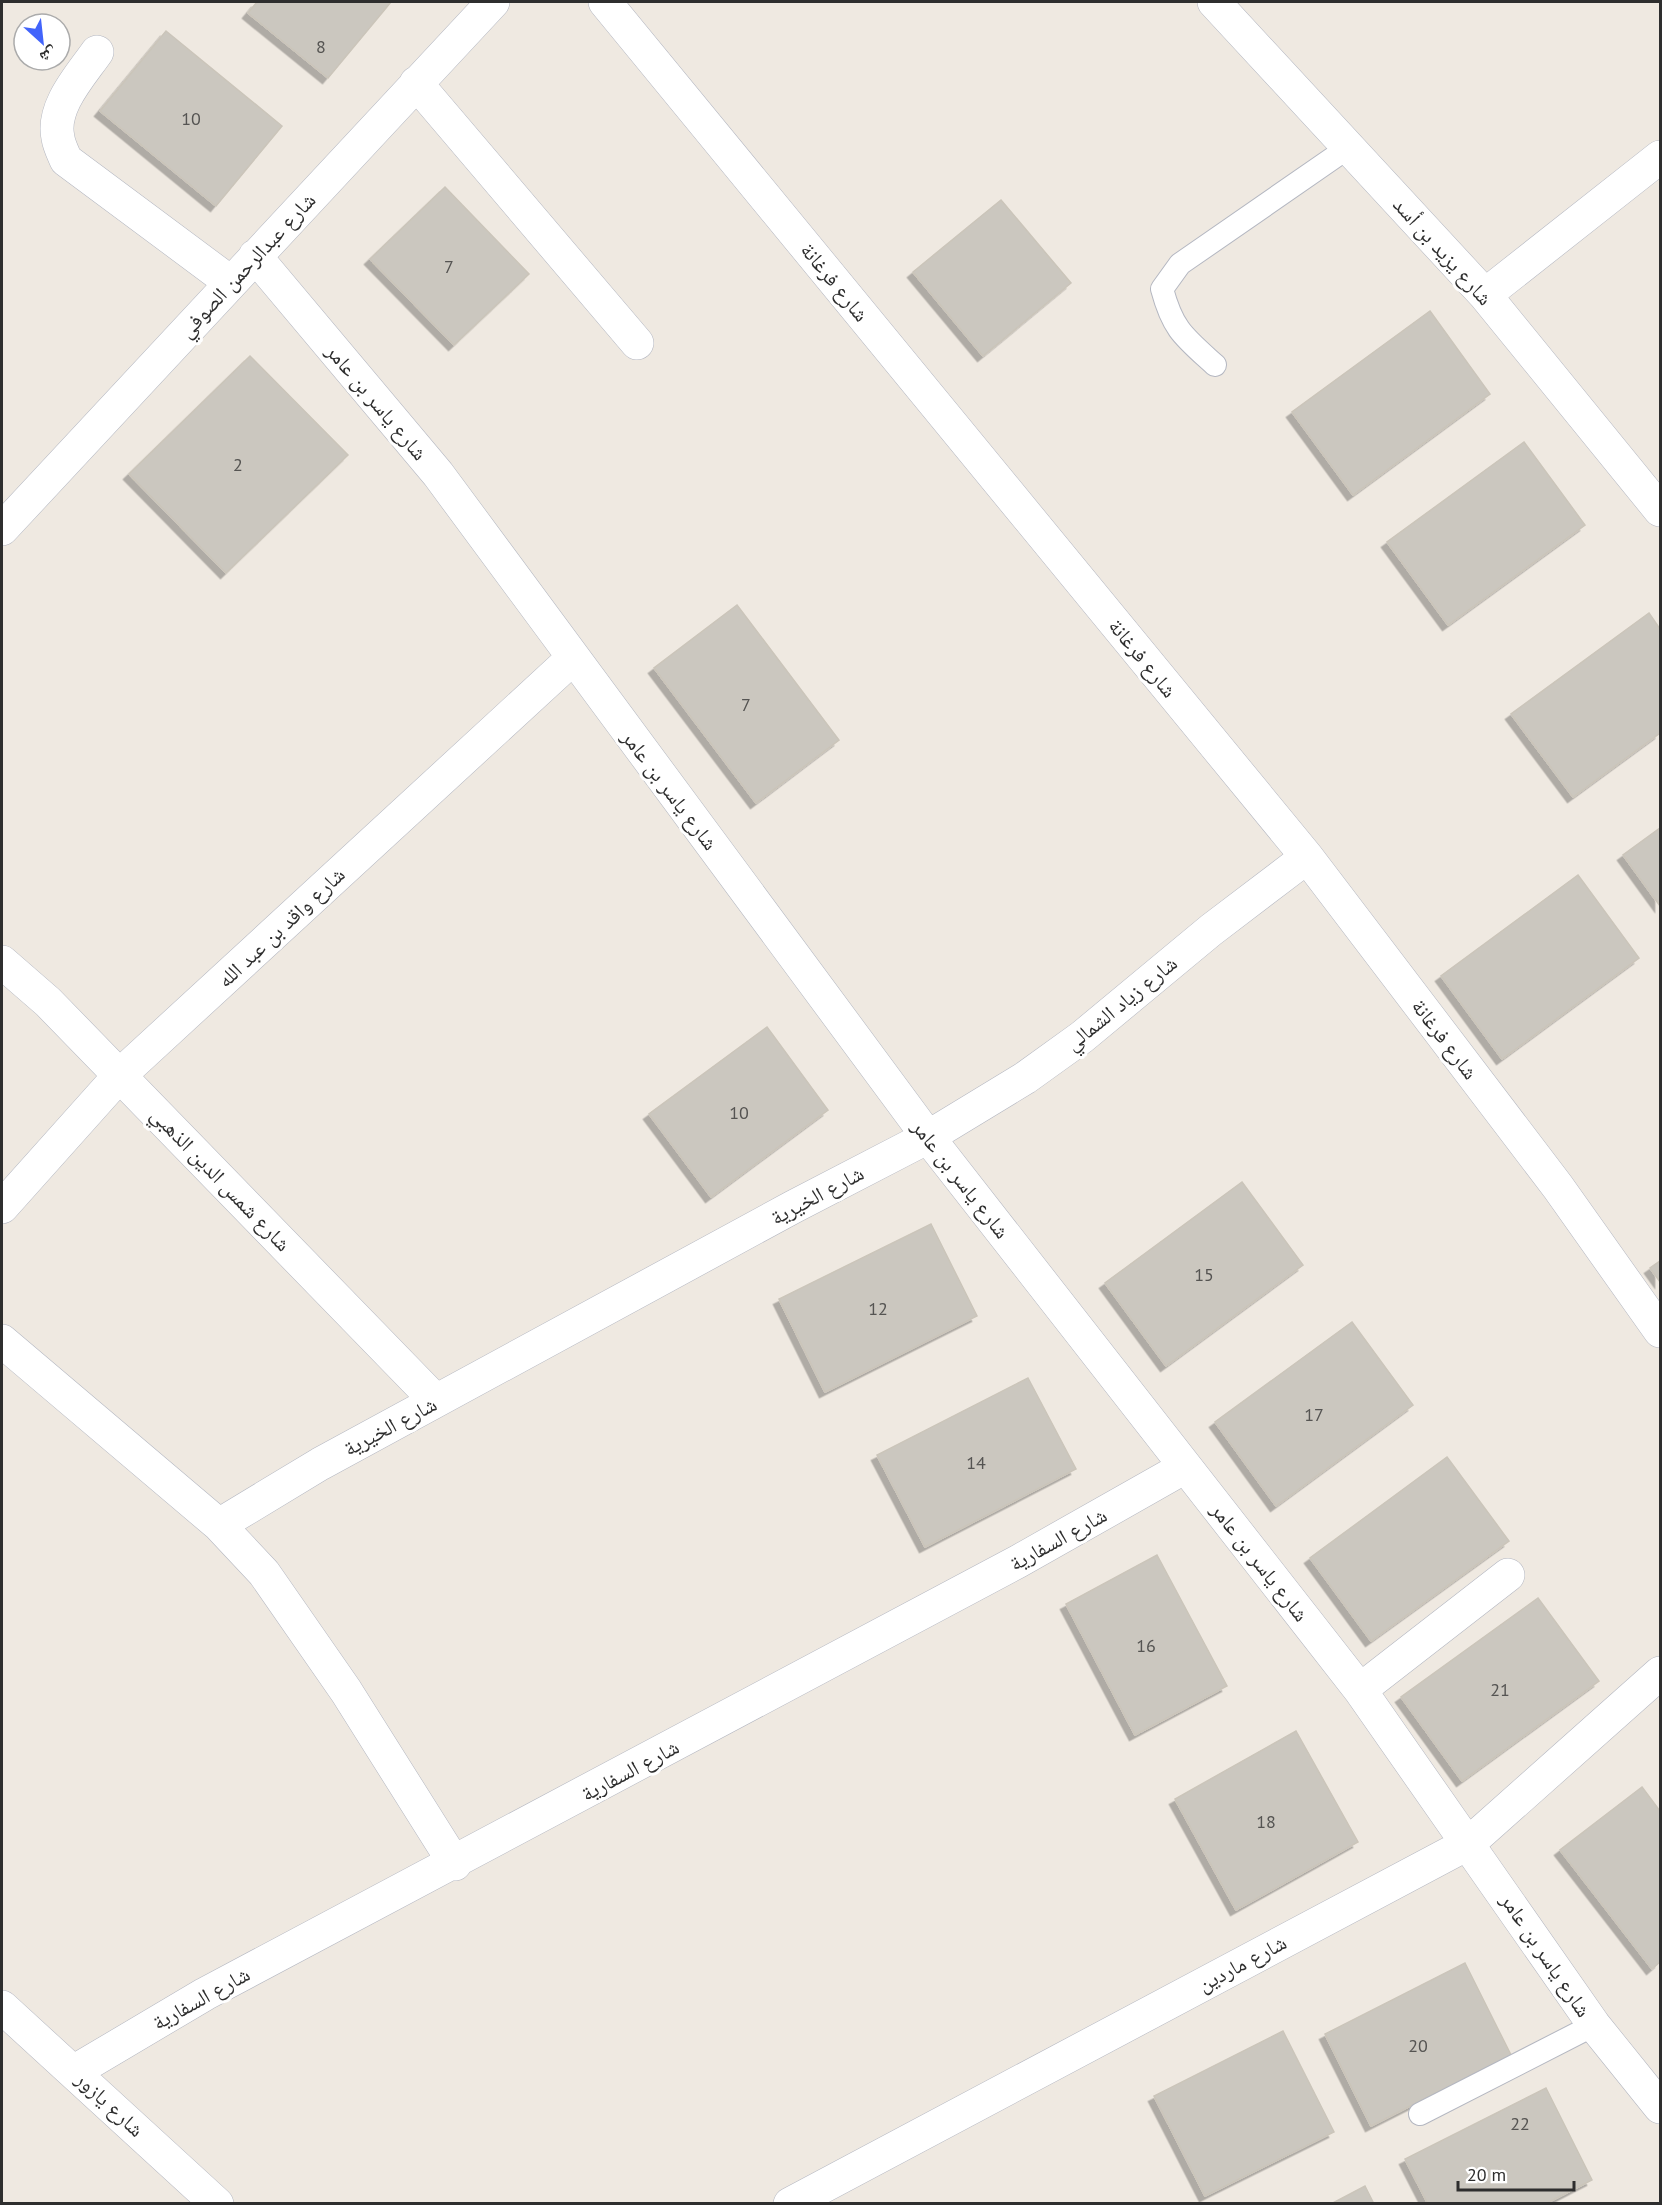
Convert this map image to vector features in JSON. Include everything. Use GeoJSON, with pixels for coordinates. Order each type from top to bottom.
{"type":"FeatureCollection","features":[{"type":"Feature","properties":{"kind":"street","name":"شارع عبدالرحمن الصوفي"},"geometry":{"type":"LineString","coordinates":[[2,529],[493,2]]}},
{"type":"Feature","properties":{"kind":"street","name":"شارع فرغانة"},"geometry":{"type":"LineString","coordinates":[[604,2],[1307,857],[1558,1187],[1660,1331]]}},
{"type":"Feature","properties":{"kind":"street","name":"شارع يزيد بن أسد"},"geometry":{"type":"LineString","coordinates":[[1214,2],[1485,295],[1660,510]]}},
{"type":"Feature","properties":{"kind":"street"},"geometry":{"type":"LineString","coordinates":[[97,52],[64,100],[57,120],[57,136],[66,160],[230,282]]}},
{"type":"Feature","properties":{"kind":"street"},"geometry":{"type":"LineString","coordinates":[[416,83],[638,343]]}},
{"type":"Feature","properties":{"kind":"street"},"geometry":{"type":"LineString","coordinates":[[1485,295],[1660,157]]}},
{"type":"Feature","properties":{"kind":"street","name":"شارع ياسر بن عامر"},"geometry":{"type":"LineString","coordinates":[[255,256],[438,474],[928,1137],[1360,1689],[1594,2025],[1660,2107]]}},
{"type":"Feature","properties":{"kind":"street","name":"شارع واقد بن عبد الله"},"geometry":{"type":"LineString","coordinates":[[2,1207],[120,1075],[573,658]]}},
{"type":"Feature","properties":{"kind":"street","name":"شارع زياد الشمالي"},"geometry":{"type":"LineString","coordinates":[[928,1137],[1025,1078],[1082,1037],[1211,930],[1307,857]]}},
{"type":"Feature","properties":{"kind":"street","name":"شارع شمس الدين الذهبي"},"geometry":{"type":"LineString","coordinates":[[2,962],[48,1002],[436,1401]]}},
{"type":"Feature","properties":{"kind":"street","name":"شارع الخيرية"},"geometry":{"type":"LineString","coordinates":[[219,1525],[320,1464],[793,1207],[928,1137]]}},
{"type":"Feature","properties":{"kind":"street"},"geometry":{"type":"LineString","coordinates":[[2,1341],[219,1525],[264,1574],[346,1691],[455,1864]]}},
{"type":"Feature","properties":{"kind":"street","name":"شارع السفارية"},"geometry":{"type":"LineString","coordinates":[[75,2071],[206,1994],[455,1864],[1019,1561],[1185,1467]]}},
{"type":"Feature","properties":{"kind":"street"},"geometry":{"type":"LineString","coordinates":[[1360,1689],[1508,1575]]}},
{"type":"Feature","properties":{"kind":"street","name":"شارع ماردين"},"geometry":{"type":"LineString","coordinates":[[790,2204],[1469,1843],[1660,1673]]}},
{"type":"Feature","properties":{"kind":"street","name":"شارع يازور"},"geometry":{"type":"LineString","coordinates":[[2,2007],[75,2071],[217,2204]]}},
{"type":"Feature","properties":{"kind":"lane"},"geometry":{"type":"LineString","coordinates":[[1215,364],[1183,337],[1170,318],[1162,289],[1180,264],[1349,147]]}},
{"type":"Feature","properties":{"kind":"lane"},"geometry":{"type":"LineString","coordinates":[[1420,2114],[1594,2025]]}},
{"type":"Feature","properties":{"kind":"building"},"geometry":{"type":"Polygon","coordinates":[[[257,2],[391,2],[328,78],[248,13],[257,2]]]}},
{"type":"Feature","properties":{"kind":"building"},"geometry":{"type":"Polygon","coordinates":[[[166,31],[282,126],[216,206],[100,111],[166,31]]]}},
{"type":"Feature","properties":{"kind":"building"},"geometry":{"type":"Polygon","coordinates":[[[445,187],[529,274],[454,345],[370,259],[445,187]]]}},
{"type":"Feature","properties":{"kind":"building"},"geometry":{"type":"Polygon","coordinates":[[[1001,200],[1071,283],[983,356],[913,272],[1001,200]]]}},
{"type":"Feature","properties":{"kind":"building"},"geometry":{"type":"Polygon","coordinates":[[[1430,311],[1490,394],[1353,495],[1292,412],[1430,311]]]}},
{"type":"Feature","properties":{"kind":"building"},"geometry":{"type":"Polygon","coordinates":[[[250,356],[348,455],[226,573],[129,474],[250,356]]]}},
{"type":"Feature","properties":{"kind":"building"},"geometry":{"type":"Polygon","coordinates":[[[1524,442],[1585,525],[1448,625],[1387,542],[1524,442]]]}},
{"type":"Feature","properties":{"kind":"building"},"geometry":{"type":"Polygon","coordinates":[[[737,605],[839,740],[756,803],[654,668],[737,605]]]}},
{"type":"Feature","properties":{"kind":"building"},"geometry":{"type":"Polygon","coordinates":[[[1649,613],[1660,629],[1660,733],[1573,797],[1511,714],[1649,613]]]}},
{"type":"Feature","properties":{"kind":"building"},"geometry":{"type":"Polygon","coordinates":[[[1660,828],[1660,906],[1623,855],[1660,828]]]}},
{"type":"Feature","properties":{"kind":"building"},"geometry":{"type":"Polygon","coordinates":[[[1578,875],[1639,958],[1502,1059],[1441,976],[1578,875]]]}},
{"type":"Feature","properties":{"kind":"building"},"geometry":{"type":"Polygon","coordinates":[[[767,1027],[828,1110],[711,1197],[649,1114],[767,1027]]]}},
{"type":"Feature","properties":{"kind":"building"},"geometry":{"type":"Polygon","coordinates":[[[1242,1182],[1303,1265],[1166,1366],[1105,1283],[1242,1182]]]}},
{"type":"Feature","properties":{"kind":"building"},"geometry":{"type":"Polygon","coordinates":[[[931,1224],[977,1316],[825,1392],[779,1299],[931,1224]]]}},
{"type":"Feature","properties":{"kind":"building"},"geometry":{"type":"Polygon","coordinates":[[[1660,1261],[1660,1282],[1650,1268],[1660,1261]]]}},
{"type":"Feature","properties":{"kind":"building"},"geometry":{"type":"Polygon","coordinates":[[[1352,1322],[1413,1405],[1276,1506],[1215,1422],[1352,1322]]]}},
{"type":"Feature","properties":{"kind":"building"},"geometry":{"type":"Polygon","coordinates":[[[1028,1378],[1076,1469],[925,1547],[877,1455],[1028,1378]]]}},
{"type":"Feature","properties":{"kind":"building"},"geometry":{"type":"Polygon","coordinates":[[[1447,1457],[1509,1541],[1371,1641],[1310,1558],[1447,1457]]]}},
{"type":"Feature","properties":{"kind":"building"},"geometry":{"type":"Polygon","coordinates":[[[1157,1555],[1227,1686],[1135,1735],[1066,1604],[1157,1555]]]}},
{"type":"Feature","properties":{"kind":"building"},"geometry":{"type":"Polygon","coordinates":[[[1538,1598],[1599,1681],[1462,1781],[1401,1697],[1538,1598]]]}},
{"type":"Feature","properties":{"kind":"building"},"geometry":{"type":"Polygon","coordinates":[[[1296,1731],[1358,1842],[1236,1910],[1175,1799],[1296,1731]]]}},
{"type":"Feature","properties":{"kind":"building"},"geometry":{"type":"Polygon","coordinates":[[[1642,1787],[1660,1811],[1660,1962],[1652,1969],[1560,1850],[1642,1787]]]}},
{"type":"Feature","properties":{"kind":"building"},"geometry":{"type":"Polygon","coordinates":[[[1465,1963],[1511,2055],[1371,2126],[1325,2034],[1465,1963]]]}},
{"type":"Feature","properties":{"kind":"building"},"geometry":{"type":"Polygon","coordinates":[[[1283,2031],[1334,2132],[1205,2196],[1154,2096],[1283,2031]]]}},
{"type":"Feature","properties":{"kind":"building"},"geometry":{"type":"Polygon","coordinates":[[[1546,2088],[1592,2180],[1545,2204],[1428,2204],[1405,2159],[1546,2088]]]}},
{"type":"Feature","properties":{"kind":"building"},"geometry":{"type":"Polygon","coordinates":[[[1365,2186],[1374,2204],[1331,2204],[1365,2186]]]}}]}
